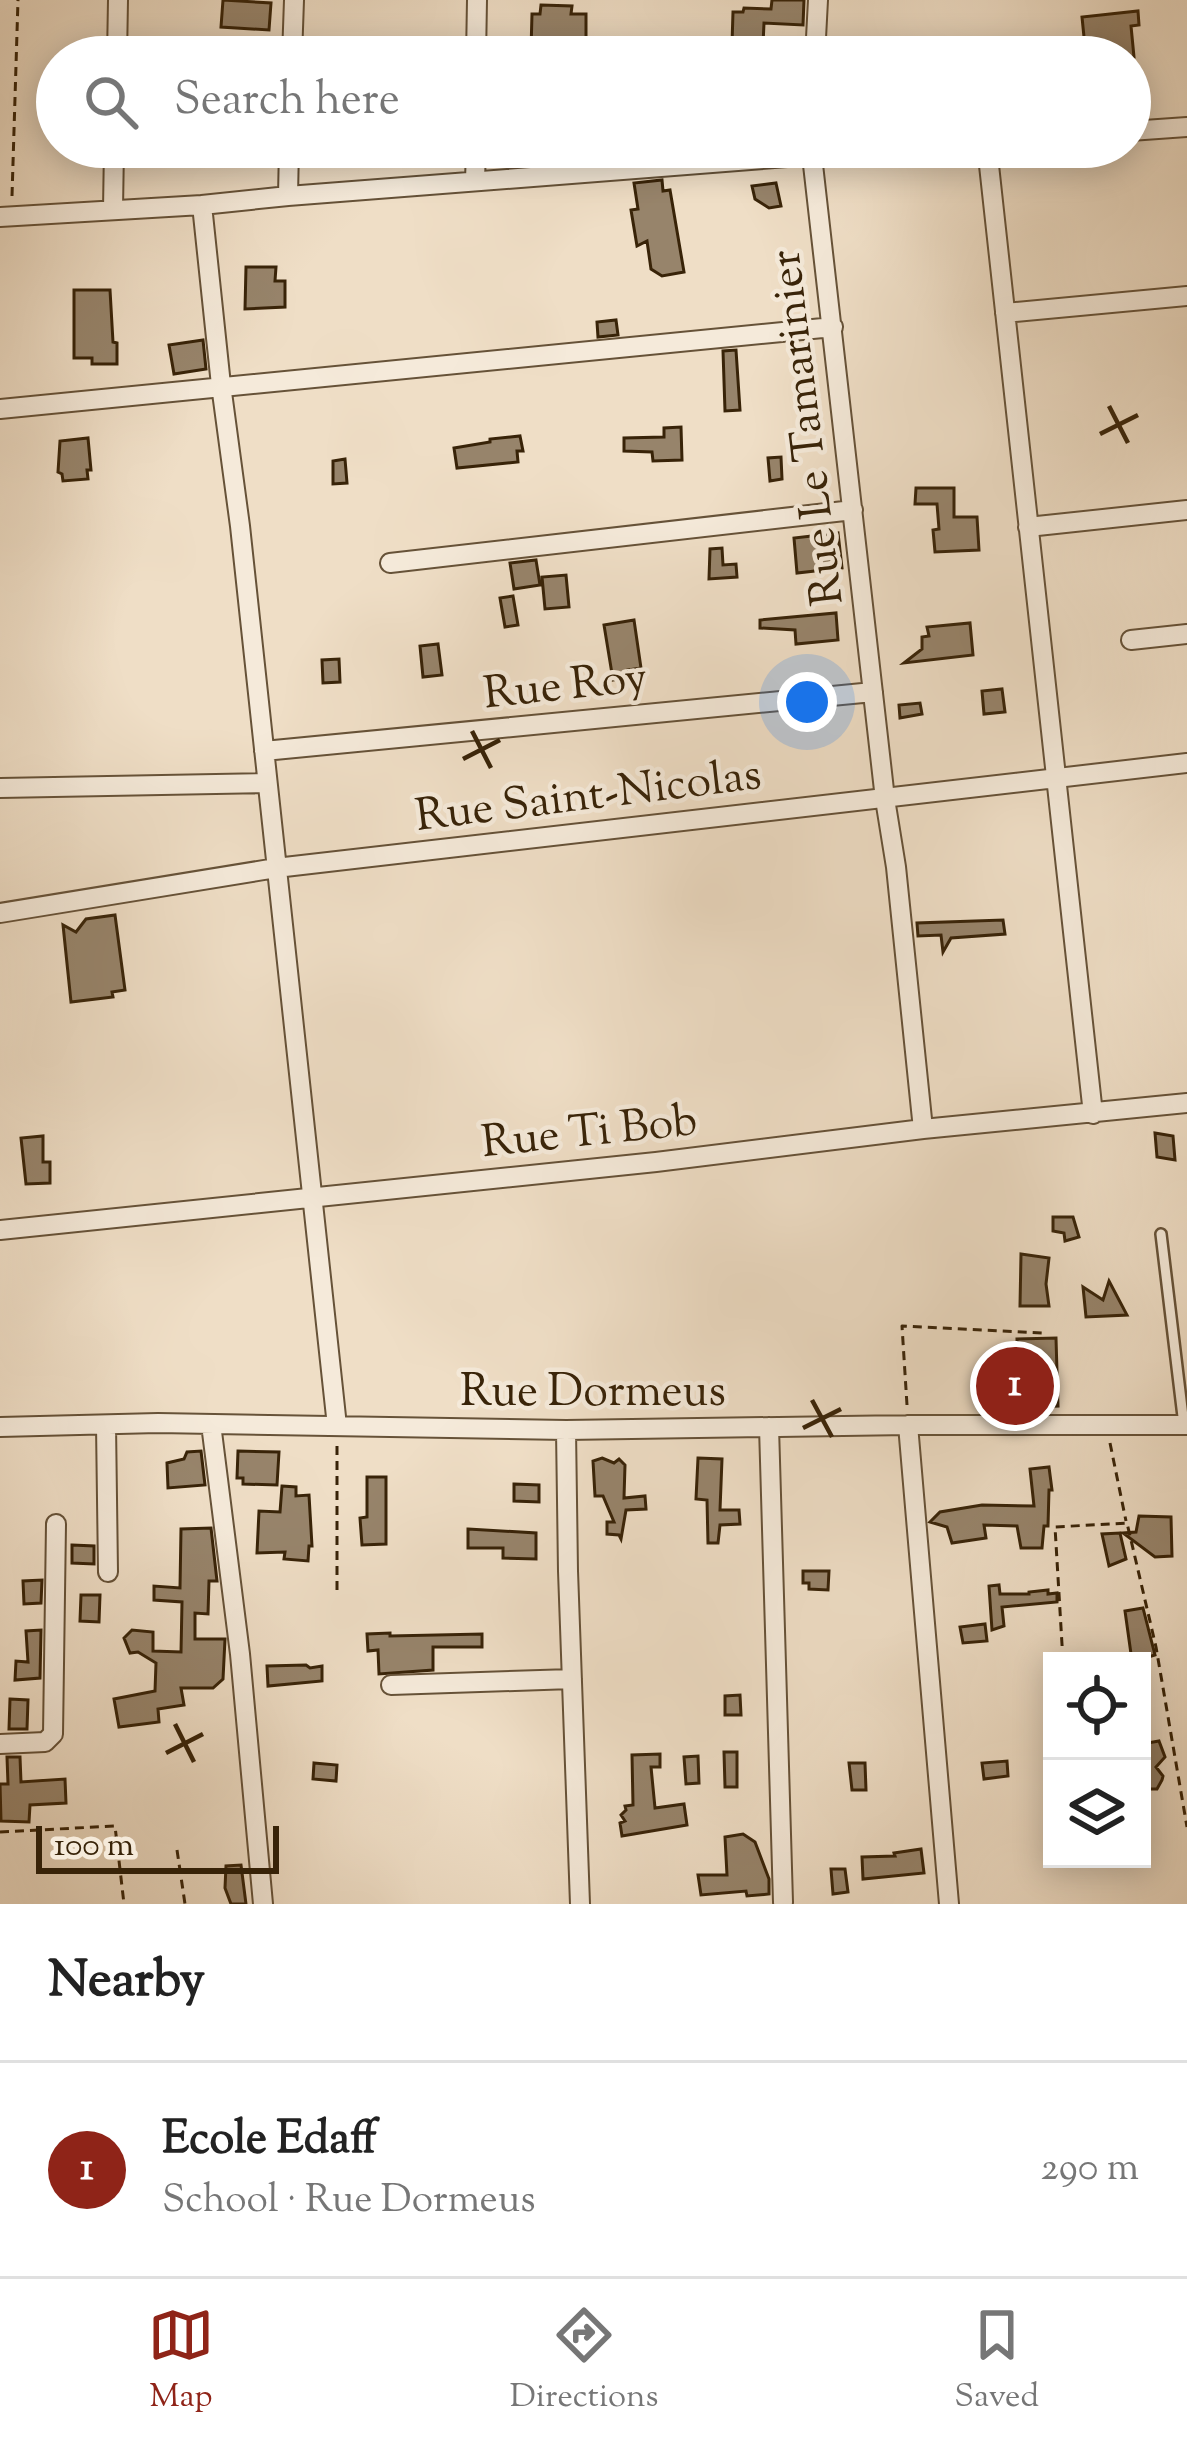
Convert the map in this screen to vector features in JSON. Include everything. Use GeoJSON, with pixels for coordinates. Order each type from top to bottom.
{"type":"FeatureCollection","features":[{"type":"Feature","properties":{"kind":"street"},"geometry":{"type":"LineString","coordinates":[[117,36],[118,0]]}},
{"type":"Feature","properties":{"kind":"street"},"geometry":{"type":"LineString","coordinates":[[293,36],[294,0]]}},
{"type":"Feature","properties":{"kind":"street"},"geometry":{"type":"LineString","coordinates":[[476,36],[477,0]]}},
{"type":"Feature","properties":{"kind":"street"},"geometry":{"type":"LineString","coordinates":[[816,36],[818,0]]}},
{"type":"Feature","properties":{"kind":"street"},"geometry":{"type":"LineString","coordinates":[[1151,130],[1187,127]]}},
{"type":"Feature","properties":{"kind":"street"},"geometry":{"type":"LineString","coordinates":[[113,209],[114,168]]}},
{"type":"Feature","properties":{"kind":"street"},"geometry":{"type":"LineString","coordinates":[[288,196],[289,168]]}},
{"type":"Feature","properties":{"kind":"street"},"geometry":{"type":"LineString","coordinates":[[475,168],[475,182]]}},
{"type":"Feature","properties":{"kind":"street"},"geometry":{"type":"LineString","coordinates":[[6,216],[202,205],[627,168]]}},
{"type":"Feature","properties":{"kind":"street","name":"Rue Le Tamarinier"},"geometry":{"type":"LineString","coordinates":[[813,168],[923,1129]]}},
{"type":"Feature","properties":{"kind":"street"},"geometry":{"type":"LineString","coordinates":[[989,168],[1093,1114]]}},
{"type":"Feature","properties":{"kind":"street"},"geometry":{"type":"LineString","coordinates":[[202,205],[337,1426]]}},
{"type":"Feature","properties":{"kind":"street"},"geometry":{"type":"LineString","coordinates":[[1005,313],[1187,296]]}},
{"type":"Feature","properties":{"kind":"street"},"geometry":{"type":"LineString","coordinates":[[0,409],[833,327]]}},
{"type":"Feature","properties":{"kind":"street"},"geometry":{"type":"LineString","coordinates":[[1028,526],[1187,510]]}},
{"type":"Feature","properties":{"kind":"street"},"geometry":{"type":"LineString","coordinates":[[390,563],[853,511]]}},
{"type":"Feature","properties":{"kind":"street"},"geometry":{"type":"LineString","coordinates":[[1131,640],[1187,634]]}},
{"type":"Feature","properties":{"kind":"street","name":"Rue Roy"},"geometry":{"type":"LineString","coordinates":[[264,751],[873,692]]}},
{"type":"Feature","properties":{"kind":"street","name":"Rue Saint-Nicolas"},"geometry":{"type":"LineString","coordinates":[[0,913],[276,868],[1187,763]]}},
{"type":"Feature","properties":{"kind":"street"},"geometry":{"type":"LineString","coordinates":[[0,788],[267,784]]}},
{"type":"Feature","properties":{"kind":"street","name":"Rue Ti Bob"},"geometry":{"type":"LineString","coordinates":[[0,1230],[1187,1103]]}},
{"type":"Feature","properties":{"kind":"street"},"geometry":{"type":"LineString","coordinates":[[106,1424],[107,1572]]}},
{"type":"Feature","properties":{"kind":"street"},"geometry":{"type":"LineString","coordinates":[[212,1424],[263,1904]]}},
{"type":"Feature","properties":{"kind":"street","name":"Rue Dormeus"},"geometry":{"type":"LineString","coordinates":[[0,1427],[212,1424],[566,1430],[1185,1425]]}},
{"type":"Feature","properties":{"kind":"street"},"geometry":{"type":"LineString","coordinates":[[908,1425],[949,1904]]}},
{"type":"Feature","properties":{"kind":"street"},"geometry":{"type":"LineString","coordinates":[[769,1427],[784,1902]]}},
{"type":"Feature","properties":{"kind":"street"},"geometry":{"type":"LineString","coordinates":[[566,1430],[580,1904]]}},
{"type":"Feature","properties":{"kind":"street"},"geometry":{"type":"LineString","coordinates":[[0,1744],[45,1742],[52,1734],[56,1524]]}},
{"type":"Feature","properties":{"kind":"street"},"geometry":{"type":"LineString","coordinates":[[391,1685],[572,1679]]}},
{"type":"Feature","properties":{"kind":"lane"},"geometry":{"type":"LineString","coordinates":[[1161,1234],[1185,1425]]}},
{"type":"Feature","properties":{"kind":"path"},"geometry":{"type":"LineString","coordinates":[[6,216],[18,0]]}},
{"type":"Feature","properties":{"kind":"path"},"geometry":{"type":"LineString","coordinates":[[908,1425],[902,1327],[1043,1333]]}},
{"type":"Feature","properties":{"kind":"path"},"geometry":{"type":"LineString","coordinates":[[1106,1425],[1156,1647],[1187,1827]]}},
{"type":"Feature","properties":{"kind":"path"},"geometry":{"type":"LineString","coordinates":[[337,1426],[338,1592]]}},
{"type":"Feature","properties":{"kind":"path"},"geometry":{"type":"LineString","coordinates":[[1062,1652],[1055,1527],[1127,1523]]}},
{"type":"Feature","properties":{"kind":"path"},"geometry":{"type":"LineString","coordinates":[[0,1832],[116,1826],[124,1904]]}},
{"type":"Feature","properties":{"kind":"path"},"geometry":{"type":"LineString","coordinates":[[177,1850],[185,1904]]}},
{"type":"Feature","properties":{"kind":"building"},"geometry":{"type":"Polygon","coordinates":[[[223,0],[271,3],[269,30],[221,27],[223,0]]]}},
{"type":"Feature","properties":{"kind":"building"},"geometry":{"type":"Polygon","coordinates":[[[772,0],[804,0],[803,25],[764,23],[763,36],[732,36],[733,12],[771,9],[772,0]]]}},
{"type":"Feature","properties":{"kind":"building"},"geometry":{"type":"Polygon","coordinates":[[[541,5],[572,6],[571,14],[586,14],[586,36],[531,36],[532,14],[540,14],[541,5]]]}},
{"type":"Feature","properties":{"kind":"building"},"geometry":{"type":"Polygon","coordinates":[[[1138,11],[1139,25],[1131,26],[1132,36],[1084,36],[1082,17],[1138,11]]]}},
{"type":"Feature","properties":{"kind":"building"},"geometry":{"type":"Polygon","coordinates":[[[662,180],[663,191],[670,190],[684,272],[662,276],[651,269],[647,241],[637,246],[631,210],[638,209],[634,183],[662,180]]]}},
{"type":"Feature","properties":{"kind":"building"},"geometry":{"type":"Polygon","coordinates":[[[776,183],[781,206],[769,208],[755,199],[752,186],[776,183]]]}},
{"type":"Feature","properties":{"kind":"building"},"geometry":{"type":"Polygon","coordinates":[[[246,267],[276,267],[275,281],[285,281],[285,307],[245,309],[246,267]]]}},
{"type":"Feature","properties":{"kind":"building"},"geometry":{"type":"Polygon","coordinates":[[[74,290],[110,290],[117,364],[74,358],[74,290]]]}},
{"type":"Feature","properties":{"kind":"building"},"geometry":{"type":"Polygon","coordinates":[[[616,320],[618,335],[598,337],[597,322],[616,320]]]}},
{"type":"Feature","properties":{"kind":"building"},"geometry":{"type":"Polygon","coordinates":[[[203,340],[206,369],[174,374],[169,345],[203,340]]]}},
{"type":"Feature","properties":{"kind":"building"},"geometry":{"type":"Polygon","coordinates":[[[736,350],[740,410],[725,411],[723,351],[736,350]]]}},
{"type":"Feature","properties":{"kind":"building"},"geometry":{"type":"Polygon","coordinates":[[[681,427],[682,460],[653,461],[652,452],[624,451],[624,438],[664,437],[664,428],[681,427]]]}},
{"type":"Feature","properties":{"kind":"building"},"geometry":{"type":"Polygon","coordinates":[[[520,436],[523,451],[517,451],[518,462],[457,468],[454,448],[520,436]]]}},
{"type":"Feature","properties":{"kind":"building"},"geometry":{"type":"Polygon","coordinates":[[[88,438],[88,479],[63,481],[58,472],[60,441],[88,438]]]}},
{"type":"Feature","properties":{"kind":"building"},"geometry":{"type":"Polygon","coordinates":[[[781,457],[782,479],[770,481],[768,458],[781,457]]]}},
{"type":"Feature","properties":{"kind":"building"},"geometry":{"type":"Polygon","coordinates":[[[345,459],[347,483],[333,484],[333,461],[345,459]]]}},
{"type":"Feature","properties":{"kind":"building"},"geometry":{"type":"Polygon","coordinates":[[[916,488],[954,488],[954,517],[977,517],[979,550],[935,552],[937,504],[915,504],[916,488]]]}},
{"type":"Feature","properties":{"kind":"building"},"geometry":{"type":"Polygon","coordinates":[[[838,533],[842,568],[797,573],[794,538],[838,533]]]}},
{"type":"Feature","properties":{"kind":"building"},"geometry":{"type":"Polygon","coordinates":[[[722,548],[723,565],[736,564],[737,577],[709,579],[710,549],[722,548]]]}},
{"type":"Feature","properties":{"kind":"building"},"geometry":{"type":"Polygon","coordinates":[[[536,560],[540,585],[514,589],[510,563],[536,560]]]}},
{"type":"Feature","properties":{"kind":"building"},"geometry":{"type":"Polygon","coordinates":[[[566,575],[569,607],[545,609],[542,577],[566,575]]]}},
{"type":"Feature","properties":{"kind":"building"},"geometry":{"type":"Polygon","coordinates":[[[513,596],[518,625],[505,627],[500,598],[513,596]]]}},
{"type":"Feature","properties":{"kind":"building"},"geometry":{"type":"Polygon","coordinates":[[[836,613],[838,640],[796,644],[795,630],[760,628],[760,620],[836,613]]]}},
{"type":"Feature","properties":{"kind":"building"},"geometry":{"type":"Polygon","coordinates":[[[634,620],[641,668],[613,680],[604,625],[634,620]]]}},
{"type":"Feature","properties":{"kind":"building"},"geometry":{"type":"Polygon","coordinates":[[[970,623],[973,655],[904,663],[922,649],[922,637],[929,636],[927,627],[970,623]]]}},
{"type":"Feature","properties":{"kind":"building"},"geometry":{"type":"Polygon","coordinates":[[[438,644],[442,675],[423,677],[420,646],[438,644]]]}},
{"type":"Feature","properties":{"kind":"building"},"geometry":{"type":"Polygon","coordinates":[[[339,659],[340,682],[323,683],[322,660],[339,659]]]}},
{"type":"Feature","properties":{"kind":"building"},"geometry":{"type":"Polygon","coordinates":[[[1002,689],[1005,712],[984,714],[982,691],[1002,689]]]}},
{"type":"Feature","properties":{"kind":"building"},"geometry":{"type":"Polygon","coordinates":[[[920,703],[922,714],[900,718],[899,705],[920,703]]]}},
{"type":"Feature","properties":{"kind":"building"},"geometry":{"type":"Polygon","coordinates":[[[115,915],[125,990],[112,992],[113,997],[71,1002],[63,925],[76,932],[86,919],[115,915]]]}},
{"type":"Feature","properties":{"kind":"building"},"geometry":{"type":"Polygon","coordinates":[[[1003,920],[1005,934],[951,938],[943,952],[941,935],[918,936],[917,923],[1003,920]]]}},
{"type":"Feature","properties":{"kind":"building"},"geometry":{"type":"Polygon","coordinates":[[[1155,1133],[1173,1136],[1175,1160],[1157,1157],[1155,1133]]]}},
{"type":"Feature","properties":{"kind":"building"},"geometry":{"type":"Polygon","coordinates":[[[43,1136],[43,1162],[50,1162],[50,1183],[26,1184],[21,1138],[43,1136]]]}},
{"type":"Feature","properties":{"kind":"building"},"geometry":{"type":"Polygon","coordinates":[[[1053,1217],[1073,1217],[1079,1237],[1065,1241],[1064,1233],[1053,1231],[1053,1217]]]}},
{"type":"Feature","properties":{"kind":"building"},"geometry":{"type":"Polygon","coordinates":[[[1021,1254],[1049,1258],[1049,1306],[1020,1306],[1021,1254]]]}},
{"type":"Feature","properties":{"kind":"building"},"geometry":{"type":"Polygon","coordinates":[[[1109,1281],[1127,1315],[1086,1317],[1083,1287],[1103,1300],[1109,1281]]]}},
{"type":"Feature","properties":{"kind":"building"},"geometry":{"type":"Polygon","coordinates":[[[1056,1338],[1058,1406],[1037,1407],[1036,1379],[1018,1379],[1017,1339],[1056,1338]]]}},
{"type":"Feature","properties":{"kind":"building"},"geometry":{"type":"Polygon","coordinates":[[[201,1451],[205,1485],[168,1488],[167,1463],[184,1459],[187,1452],[201,1451]]]}},
{"type":"Feature","properties":{"kind":"building"},"geometry":{"type":"Polygon","coordinates":[[[238,1451],[279,1452],[277,1485],[243,1484],[243,1478],[237,1478],[238,1451]]]}},
{"type":"Feature","properties":{"kind":"building"},"geometry":{"type":"Polygon","coordinates":[[[602,1458],[614,1463],[619,1459],[625,1465],[624,1498],[645,1496],[646,1509],[626,1510],[621,1539],[607,1534],[607,1522],[614,1522],[603,1496],[595,1496],[593,1461],[602,1458]]]}},
{"type":"Feature","properties":{"kind":"building"},"geometry":{"type":"Polygon","coordinates":[[[698,1458],[722,1459],[720,1510],[739,1510],[740,1524],[720,1525],[718,1543],[708,1543],[707,1500],[696,1499],[698,1458]]]}},
{"type":"Feature","properties":{"kind":"building"},"geometry":{"type":"Polygon","coordinates":[[[1049,1467],[1052,1490],[1042,1548],[1021,1548],[1017,1526],[984,1525],[986,1538],[952,1543],[947,1527],[930,1522],[940,1512],[982,1505],[1034,1506],[1030,1469],[1049,1467]]]}},
{"type":"Feature","properties":{"kind":"building"},"geometry":{"type":"Polygon","coordinates":[[[367,1477],[386,1477],[386,1544],[362,1545],[360,1518],[367,1517],[367,1477]]]}},
{"type":"Feature","properties":{"kind":"building"},"geometry":{"type":"Polygon","coordinates":[[[514,1484],[539,1485],[539,1502],[514,1501],[514,1484]]]}},
{"type":"Feature","properties":{"kind":"building"},"geometry":{"type":"Polygon","coordinates":[[[282,1486],[296,1487],[296,1496],[309,1495],[312,1546],[308,1561],[284,1559],[285,1552],[257,1553],[259,1511],[280,1512],[282,1486]]]}},
{"type":"Feature","properties":{"kind":"building"},"geometry":{"type":"Polygon","coordinates":[[[1139,1516],[1171,1517],[1172,1556],[1155,1557],[1123,1533],[1136,1532],[1139,1516]]]}},
{"type":"Feature","properties":{"kind":"building"},"geometry":{"type":"Polygon","coordinates":[[[211,1528],[217,1581],[209,1581],[208,1614],[195,1613],[195,1639],[225,1639],[223,1679],[213,1688],[181,1688],[184,1705],[158,1709],[159,1722],[119,1727],[114,1699],[155,1691],[156,1663],[138,1652],[130,1653],[124,1638],[132,1630],[153,1632],[153,1651],[181,1652],[182,1602],[154,1600],[154,1586],[180,1588],[181,1529],[211,1528]]]}},
{"type":"Feature","properties":{"kind":"building"},"geometry":{"type":"Polygon","coordinates":[[[468,1529],[536,1533],[536,1559],[503,1558],[503,1548],[468,1548],[468,1529]]]}},
{"type":"Feature","properties":{"kind":"building"},"geometry":{"type":"Polygon","coordinates":[[[1120,1533],[1126,1559],[1109,1566],[1102,1534],[1120,1533]]]}},
{"type":"Feature","properties":{"kind":"building"},"geometry":{"type":"Polygon","coordinates":[[[72,1545],[94,1546],[94,1564],[72,1563],[72,1545]]]}},
{"type":"Feature","properties":{"kind":"building"},"geometry":{"type":"Polygon","coordinates":[[[803,1571],[829,1571],[828,1590],[809,1589],[809,1583],[803,1583],[803,1571]]]}},
{"type":"Feature","properties":{"kind":"building"},"geometry":{"type":"Polygon","coordinates":[[[42,1580],[41,1603],[24,1604],[23,1581],[42,1580]]]}},
{"type":"Feature","properties":{"kind":"building"},"geometry":{"type":"Polygon","coordinates":[[[999,1585],[1000,1594],[1048,1590],[1048,1594],[1057,1593],[1057,1602],[1002,1607],[1004,1626],[992,1630],[989,1586],[999,1585]]]}},
{"type":"Feature","properties":{"kind":"building"},"geometry":{"type":"Polygon","coordinates":[[[81,1595],[100,1595],[99,1622],[80,1621],[81,1595]]]}},
{"type":"Feature","properties":{"kind":"building"},"geometry":{"type":"Polygon","coordinates":[[[1143,1608],[1155,1655],[1131,1652],[1125,1611],[1143,1608]]]}},
{"type":"Feature","properties":{"kind":"building"},"geometry":{"type":"Polygon","coordinates":[[[985,1624],[987,1641],[963,1643],[960,1627],[985,1624]]]}},
{"type":"Feature","properties":{"kind":"building"},"geometry":{"type":"Polygon","coordinates":[[[41,1630],[40,1678],[15,1680],[16,1661],[28,1662],[26,1631],[41,1630]]]}},
{"type":"Feature","properties":{"kind":"building"},"geometry":{"type":"Polygon","coordinates":[[[367,1634],[482,1634],[482,1647],[433,1647],[433,1670],[379,1674],[378,1650],[368,1651],[367,1634]]]}},
{"type":"Feature","properties":{"kind":"building"},"geometry":{"type":"Polygon","coordinates":[[[267,1666],[322,1666],[322,1681],[268,1686],[267,1666]]]}},
{"type":"Feature","properties":{"kind":"building"},"geometry":{"type":"Polygon","coordinates":[[[740,1695],[741,1715],[725,1715],[725,1696],[740,1695]]]}},
{"type":"Feature","properties":{"kind":"building"},"geometry":{"type":"Polygon","coordinates":[[[10,1699],[28,1700],[27,1729],[9,1729],[10,1699]]]}},
{"type":"Feature","properties":{"kind":"building"},"geometry":{"type":"Polygon","coordinates":[[[1159,1741],[1165,1757],[1156,1767],[1163,1776],[1157,1789],[1151,1789],[1151,1742],[1159,1741]]]}},
{"type":"Feature","properties":{"kind":"building"},"geometry":{"type":"Polygon","coordinates":[[[724,1752],[737,1752],[737,1787],[725,1787],[724,1752]]]}},
{"type":"Feature","properties":{"kind":"building"},"geometry":{"type":"Polygon","coordinates":[[[660,1754],[660,1767],[651,1767],[655,1808],[684,1804],[687,1825],[622,1836],[620,1823],[625,1821],[621,1815],[625,1806],[633,1805],[632,1755],[660,1754]]]}},
{"type":"Feature","properties":{"kind":"building"},"geometry":{"type":"Polygon","coordinates":[[[698,1756],[699,1783],[686,1784],[684,1757],[698,1756]]]}},
{"type":"Feature","properties":{"kind":"building"},"geometry":{"type":"Polygon","coordinates":[[[7,1757],[20,1757],[21,1782],[65,1779],[66,1803],[30,1805],[29,1822],[1,1821],[0,1784],[8,1784],[7,1757]]]}},
{"type":"Feature","properties":{"kind":"building"},"geometry":{"type":"Polygon","coordinates":[[[1007,1761],[1008,1776],[984,1779],[982,1763],[1007,1761]]]}},
{"type":"Feature","properties":{"kind":"building"},"geometry":{"type":"Polygon","coordinates":[[[314,1763],[337,1765],[336,1781],[313,1779],[314,1763]]]}},
{"type":"Feature","properties":{"kind":"building"},"geometry":{"type":"Polygon","coordinates":[[[849,1763],[865,1763],[866,1790],[852,1790],[849,1763]]]}},
{"type":"Feature","properties":{"kind":"building"},"geometry":{"type":"Polygon","coordinates":[[[743,1834],[755,1842],[769,1879],[769,1894],[701,1895],[698,1875],[727,1875],[725,1837],[743,1834]]]}},
{"type":"Feature","properties":{"kind":"building"},"geometry":{"type":"Polygon","coordinates":[[[921,1849],[924,1873],[863,1879],[862,1857],[921,1849]]]}},
{"type":"Feature","properties":{"kind":"building"},"geometry":{"type":"Polygon","coordinates":[[[241,1865],[246,1904],[231,1904],[225,1888],[226,1866],[241,1865]]]}},
{"type":"Feature","properties":{"kind":"building"},"geometry":{"type":"Polygon","coordinates":[[[831,1869],[845,1869],[848,1892],[833,1894],[831,1869]]]}},
{"type":"Feature","properties":{"kind":"place","name":"Ecole Edaff"},"geometry":{"type":"Point","coordinates":[1015,1386]}}]}
